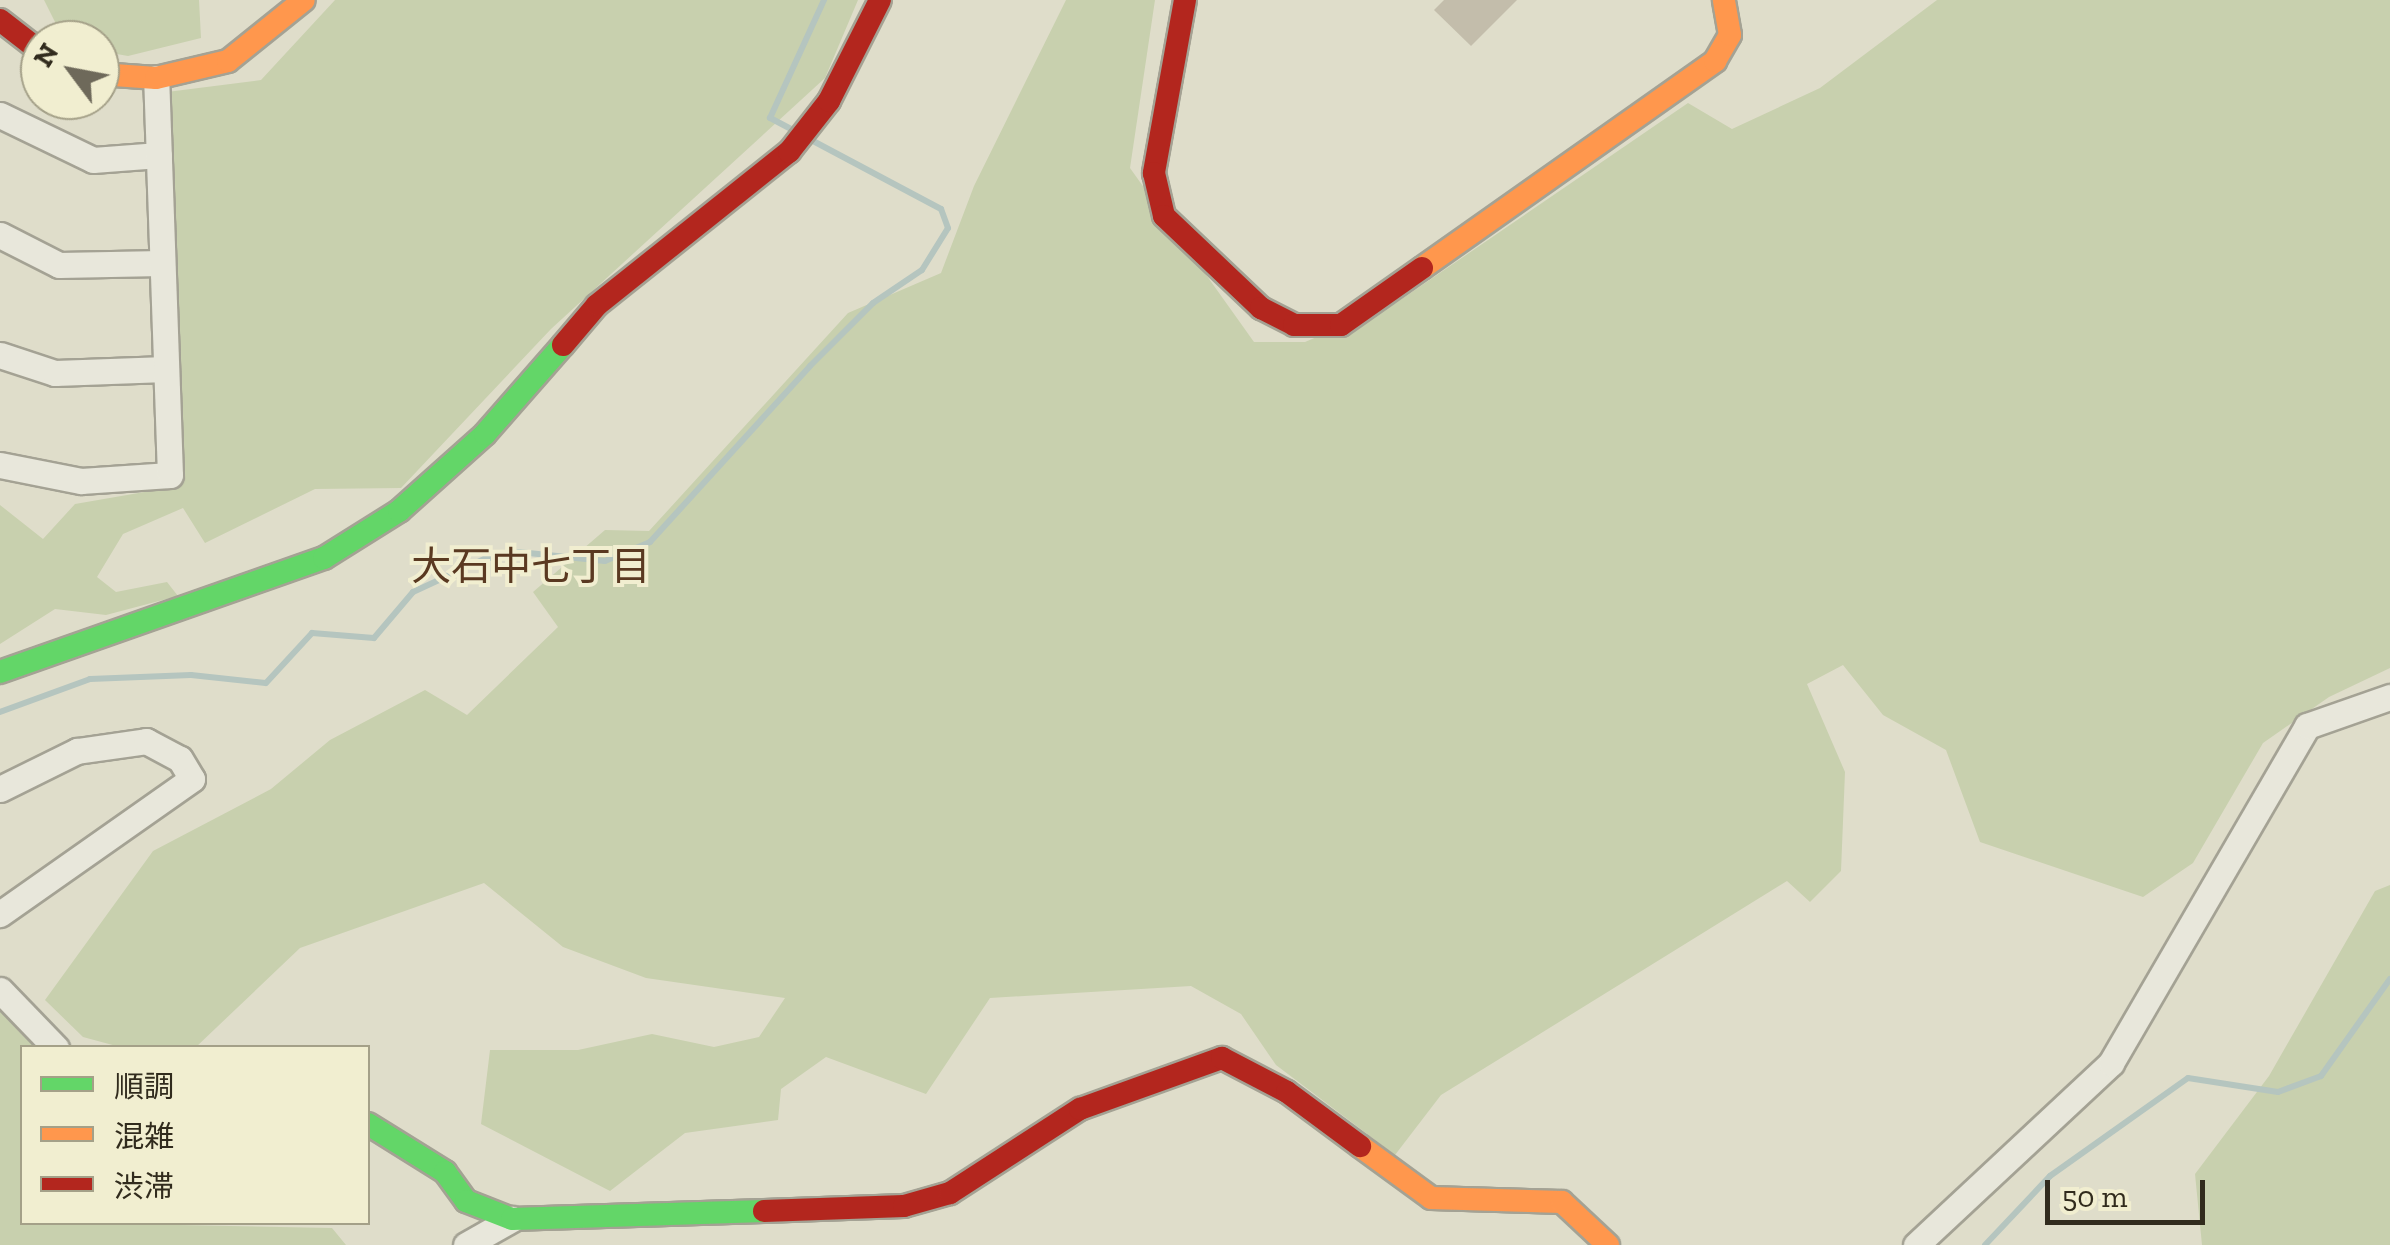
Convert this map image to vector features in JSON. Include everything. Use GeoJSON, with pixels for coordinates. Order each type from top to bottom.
{"type":"FeatureCollection","features":[{"type":"Feature","properties":{"kind":"street"},"geometry":{"type":"LineString","coordinates":[[120,75],[156,78],[228,61],[304,0]]}},
{"type":"Feature","properties":{"kind":"street"},"geometry":{"type":"LineString","coordinates":[[0,672],[246,590],[324,558],[399,511],[485,434],[598,305],[789,152],[829,101],[880,0]]}},
{"type":"Feature","properties":{"kind":"street"},"geometry":{"type":"LineString","coordinates":[[1186,0],[1154,173],[1164,216],[1261,308],[1294,326],[1340,325],[1716,61],[1730,35],[1724,0]]}},
{"type":"Feature","properties":{"kind":"street"},"geometry":{"type":"LineString","coordinates":[[0,464],[81,481],[170,475],[156,78]]}},
{"type":"Feature","properties":{"kind":"street"},"geometry":{"type":"LineString","coordinates":[[0,115],[93,160],[158,155]]}},
{"type":"Feature","properties":{"kind":"street"},"geometry":{"type":"LineString","coordinates":[[0,234],[59,265],[162,263]]}},
{"type":"Feature","properties":{"kind":"street"},"geometry":{"type":"LineString","coordinates":[[0,355],[54,373],[166,369]]}},
{"type":"Feature","properties":{"kind":"street"},"geometry":{"type":"LineString","coordinates":[[1916,1245],[2111,1063],[2308,726],[2390,697]]}},
{"type":"Feature","properties":{"kind":"street"},"geometry":{"type":"LineString","coordinates":[[0,789],[77,750],[146,741],[180,759],[192,779],[0,914]]}},
{"type":"Feature","properties":{"kind":"street"},"geometry":{"type":"LineString","coordinates":[[0,990],[53,1045]]}},
{"type":"Feature","properties":{"kind":"street"},"geometry":{"type":"LineString","coordinates":[[370,1125],[446,1172],[466,1201],[512,1219],[904,1206],[950,1193],[1080,1109],[1222,1058],[1287,1092],[1431,1198],[1562,1202],[1608,1245]]}},
{"type":"Feature","properties":{"kind":"street"},"geometry":{"type":"LineString","coordinates":[[466,1245],[512,1219]]}},
{"type":"Feature","properties":{"kind":"green space"},"geometry":{"type":"Polygon","coordinates":[[[44,0],[199,0],[201,38],[128,56],[120,55],[120,20],[54,20],[44,0]]]}},
{"type":"Feature","properties":{"kind":"green space"},"geometry":{"type":"Polygon","coordinates":[[[335,0],[858,0],[825,78],[551,329],[401,488],[315,489],[205,543],[183,508],[123,534],[97,577],[116,592],[167,582],[178,596],[106,615],[55,609],[0,644],[0,505],[43,539],[75,504],[179,486],[167,92],[261,80],[335,0]]]}},
{"type":"Feature","properties":{"kind":"green space"},"geometry":{"type":"Polygon","coordinates":[[[1066,0],[1155,0],[1130,168],[1254,342],[1305,342],[1396,303],[1688,103],[1732,129],[1820,88],[1937,0],[2390,0],[2390,668],[2329,697],[2263,743],[2193,863],[2143,897],[1980,842],[1946,750],[1883,715],[1843,665],[1807,684],[1845,772],[1841,871],[1810,902],[1787,881],[1441,1095],[1395,1155],[1276,1065],[1241,1014],[1191,986],[990,998],[926,1094],[826,1057],[781,1089],[778,1120],[685,1133],[610,1191],[481,1124],[490,1050],[578,1050],[652,1034],[714,1047],[759,1037],[785,998],[646,978],[563,947],[484,883],[300,948],[198,1045],[113,1045],[83,1037],[45,1000],[153,851],[271,789],[330,740],[425,690],[467,715],[558,627],[533,592],[605,530],[649,531],[848,313],[941,273],[974,186],[1066,0]]]}},
{"type":"Feature","properties":{"kind":"green space"},"geometry":{"type":"Polygon","coordinates":[[[2390,885],[2390,1245],[2202,1245],[2195,1174],[2269,1076],[2375,891],[2390,885]]]}},
{"type":"Feature","properties":{"kind":"green space"},"geometry":{"type":"Polygon","coordinates":[[[0,1002],[42,1045],[20,1045],[20,1225],[332,1228],[346,1245],[0,1245],[0,1002]]]}},
{"type":"Feature","properties":{"kind":"building"},"geometry":{"type":"Polygon","coordinates":[[[1444,0],[1517,0],[1471,46],[1434,10],[1444,0]]]}},
{"type":"Feature","properties":{"kind":"waterway"},"geometry":{"type":"LineString","coordinates":[[791,129],[770,118],[824,0]]}},
{"type":"Feature","properties":{"kind":"waterway"},"geometry":{"type":"LineString","coordinates":[[0,712],[90,679],[191,675],[266,683],[312,633],[374,638],[413,592],[484,559],[519,552],[605,561],[650,542],[810,366],[873,303],[922,270],[948,228],[941,209],[811,140]]}},
{"type":"Feature","properties":{"kind":"waterway"},"geometry":{"type":"LineString","coordinates":[[1985,1245],[2050,1176],[2188,1078],[2278,1092],[2321,1076],[2390,979]]}},
{"type":"Feature","properties":{"kind":"traffic: fast"},"geometry":{"type":"LineString","coordinates":[[0,672],[324,558],[399,511],[485,434],[563,345]]}},
{"type":"Feature","properties":{"kind":"traffic: fast"},"geometry":{"type":"LineString","coordinates":[[370,1125],[445,1172],[466,1201],[512,1219],[764,1211]]}},
{"type":"Feature","properties":{"kind":"traffic: slow"},"geometry":{"type":"LineString","coordinates":[[120,75],[156,78],[228,61],[304,0]]}},
{"type":"Feature","properties":{"kind":"traffic: slow"},"geometry":{"type":"LineString","coordinates":[[1422,268],[1715,61],[1730,35],[1724,0]]}},
{"type":"Feature","properties":{"kind":"traffic: slow"},"geometry":{"type":"LineString","coordinates":[[1360,1146],[1431,1198],[1562,1202],[1608,1245]]}},
{"type":"Feature","properties":{"kind":"traffic: jam"},"geometry":{"type":"LineString","coordinates":[[563,345],[597,305],[789,152],[829,101],[880,0]]}},
{"type":"Feature","properties":{"kind":"traffic: jam"},"geometry":{"type":"LineString","coordinates":[[1185,0],[1154,173],[1164,216],[1261,308],[1294,325],[1341,325],[1422,268]]}},
{"type":"Feature","properties":{"kind":"traffic: jam"},"geometry":{"type":"LineString","coordinates":[[0,20],[20,36]]}},
{"type":"Feature","properties":{"kind":"traffic: jam"},"geometry":{"type":"LineString","coordinates":[[764,1211],[904,1206],[950,1193],[1080,1109],[1222,1058],[1287,1092],[1360,1146]]}},
{"type":"Feature","properties":{"kind":"district","name":"大石中七丁目"},"geometry":{"type":"Point","coordinates":[531,566]}}]}
